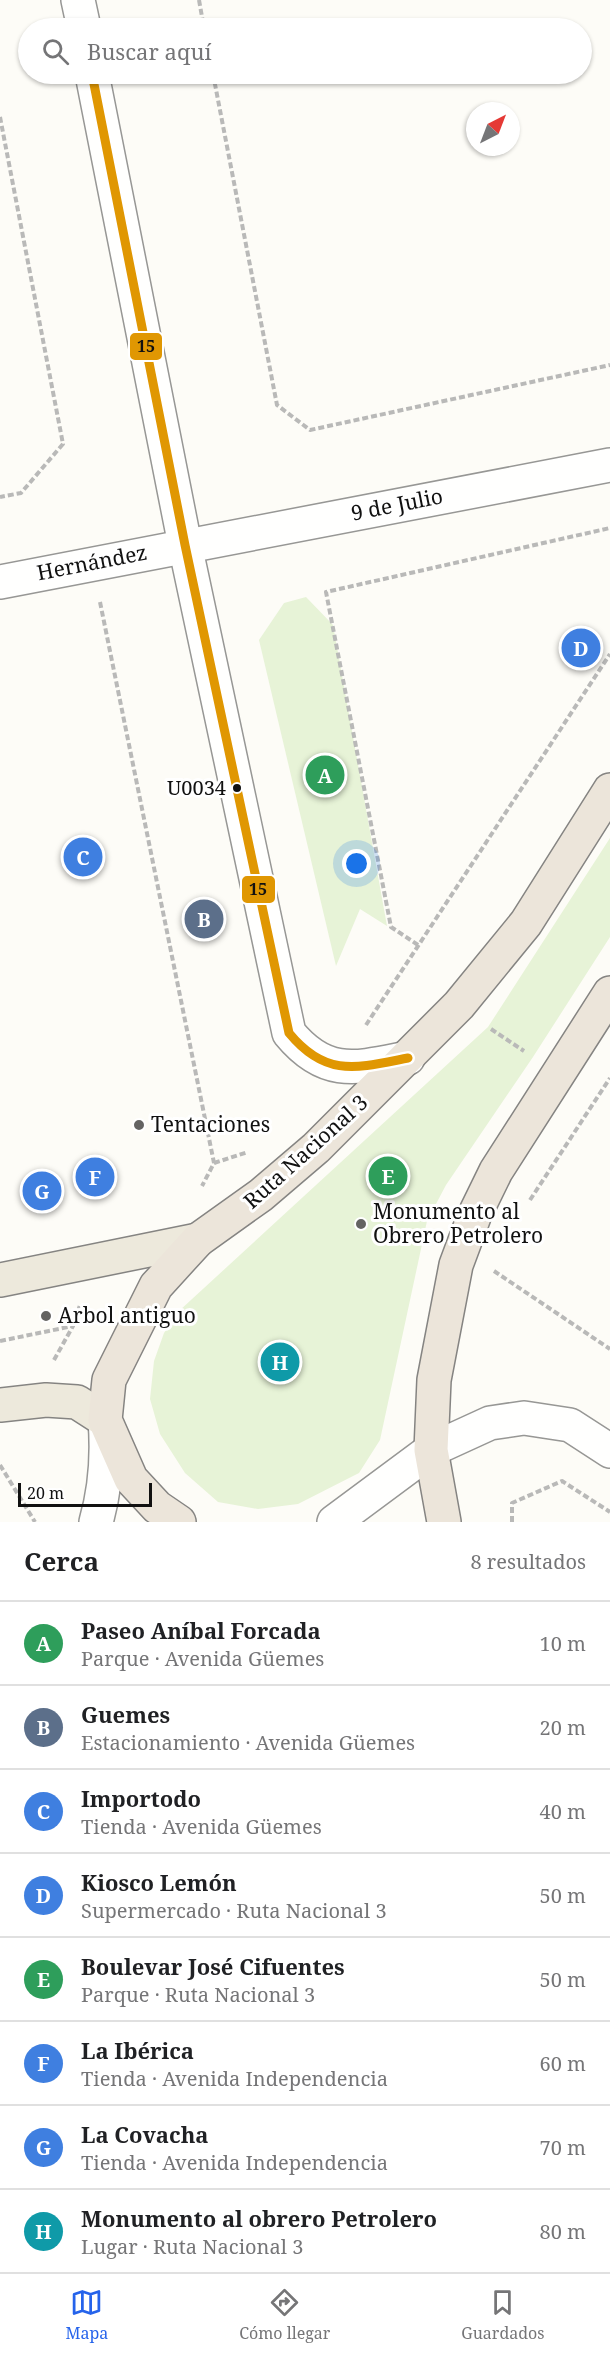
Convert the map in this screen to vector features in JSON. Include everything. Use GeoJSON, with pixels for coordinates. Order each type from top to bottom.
{"type":"FeatureCollection","features":[{"type":"Feature","properties":{"kind":"highway","name":"Ruta Nacional 3"},"geometry":{"type":"LineString","coordinates":[[105,1420],[110,1380],[134,1326],[156,1286],[198,1240],[261,1195],[316,1148],[459,1005],[526,923],[610,790]]}},
{"type":"Feature","properties":{"kind":"highway"},"geometry":{"type":"LineString","coordinates":[[444,1522],[431,1450],[434,1380],[456,1265],[475,1214],[496,1171],[610,993]]}},
{"type":"Feature","properties":{"kind":"highway"},"geometry":{"type":"LineString","coordinates":[[105,1420],[131,1479],[157,1507],[179,1522]]}},
{"type":"Feature","properties":{"kind":"main road"},"geometry":{"type":"LineString","coordinates":[[0,1280],[198,1240]]}},
{"type":"Feature","properties":{"kind":"main road"},"geometry":{"type":"LineString","coordinates":[[13,1403],[77,1402],[105,1420]]}},
{"type":"Feature","properties":{"kind":"street"},"geometry":{"type":"LineString","coordinates":[[78,0],[82,18]]}},
{"type":"Feature","properties":{"kind":"street"},"geometry":{"type":"LineString","coordinates":[[94,84],[185,545],[290,1033],[305,1052],[352,1068],[408,1058]]}},
{"type":"Feature","properties":{"kind":"street","name":"9 de Julio"},"geometry":{"type":"LineString","coordinates":[[185,545],[610,465]]}},
{"type":"Feature","properties":{"kind":"street","name":"Hernández"},"geometry":{"type":"LineString","coordinates":[[0,582],[185,545]]}},
{"type":"Feature","properties":{"kind":"street"},"geometry":{"type":"LineString","coordinates":[[334,1522],[431,1450],[490,1423],[524,1418],[570,1425],[610,1451]]}},
{"type":"Feature","properties":{"kind":"street"},"geometry":{"type":"LineString","coordinates":[[96,1522],[104,1495],[108,1454],[105,1420]]}},
{"type":"Feature","properties":{"kind":"path"},"geometry":{"type":"LineString","coordinates":[[199,0],[202,18]]}},
{"type":"Feature","properties":{"kind":"path"},"geometry":{"type":"LineString","coordinates":[[215,84],[277,405],[310,430],[610,365]]}},
{"type":"Feature","properties":{"kind":"path"},"geometry":{"type":"LineString","coordinates":[[0,117],[63,444],[21,493],[0,497]]}},
{"type":"Feature","properties":{"kind":"path"},"geometry":{"type":"LineString","coordinates":[[418,945],[391,927],[326,592],[610,528]]}},
{"type":"Feature","properties":{"kind":"path"},"geometry":{"type":"LineString","coordinates":[[100,598],[214,1163],[198,1192]]}},
{"type":"Feature","properties":{"kind":"path"},"geometry":{"type":"LineString","coordinates":[[338,1065],[610,654]]}},
{"type":"Feature","properties":{"kind":"path"},"geometry":{"type":"LineString","coordinates":[[459,1005],[558,1072]]}},
{"type":"Feature","properties":{"kind":"path"},"geometry":{"type":"LineString","coordinates":[[525,1206],[610,1078]]}},
{"type":"Feature","properties":{"kind":"path"},"geometry":{"type":"LineString","coordinates":[[214,1163],[257,1149]]}},
{"type":"Feature","properties":{"kind":"path"},"geometry":{"type":"LineString","coordinates":[[13,1403],[73,1326],[94,1260]]}},
{"type":"Feature","properties":{"kind":"path"},"geometry":{"type":"LineString","coordinates":[[486,1266],[610,1349]]}},
{"type":"Feature","properties":{"kind":"path"},"geometry":{"type":"LineString","coordinates":[[0,1341],[73,1326]]}},
{"type":"Feature","properties":{"kind":"path"},"geometry":{"type":"LineString","coordinates":[[0,1465],[35,1522]]}},
{"type":"Feature","properties":{"kind":"path"},"geometry":{"type":"LineString","coordinates":[[512,1522],[512,1503],[562,1481],[610,1512]]}},
{"type":"Feature","properties":{"kind":"green space"},"geometry":{"type":"Polygon","coordinates":[[[306,597],[333,625],[387,926],[360,909],[336,966],[259,640],[284,603],[306,597]]]}},
{"type":"Feature","properties":{"kind":"green space"},"geometry":{"type":"Polygon","coordinates":[[[610,838],[610,937],[533,1057],[446,1185],[427,1221],[380,1440],[359,1473],[298,1504],[258,1509],[218,1502],[185,1473],[160,1434],[150,1399],[154,1361],[164,1333],[179,1311],[488,1027],[610,838]]]}},
{"type":"Feature","properties":{"kind":"transit line","name":"15"},"geometry":{"type":"LineString","coordinates":[[94,84],[185,545],[289,1033],[316,1057],[343,1066],[373,1065],[408,1058]]}},
{"type":"Feature","properties":{"kind":"place","name":"Kiosco Lemón"},"geometry":{"type":"Point","coordinates":[581,648]}},
{"type":"Feature","properties":{"kind":"place","name":"Paseo Aníbal Forcada"},"geometry":{"type":"Point","coordinates":[325,775]}},
{"type":"Feature","properties":{"kind":"place","name":"U0034"},"geometry":{"type":"Point","coordinates":[237,788]}},
{"type":"Feature","properties":{"kind":"place","name":"Importodo"},"geometry":{"type":"Point","coordinates":[83,857]}},
{"type":"Feature","properties":{"kind":"place","name":"Guemes"},"geometry":{"type":"Point","coordinates":[204,919]}},
{"type":"Feature","properties":{"kind":"place","name":"Tentaciones"},"geometry":{"type":"Point","coordinates":[139,1125]}},
{"type":"Feature","properties":{"kind":"place","name":"Boulevar José Cifuentes"},"geometry":{"type":"Point","coordinates":[388,1176]}},
{"type":"Feature","properties":{"kind":"place","name":"La Ibérica"},"geometry":{"type":"Point","coordinates":[95,1177]}},
{"type":"Feature","properties":{"kind":"place","name":"La Covacha"},"geometry":{"type":"Point","coordinates":[42,1191]}},
{"type":"Feature","properties":{"kind":"place","name":"Monumento al Obrero Petrolero"},"geometry":{"type":"Point","coordinates":[361,1224]}},
{"type":"Feature","properties":{"kind":"place","name":"Arbol antiguo"},"geometry":{"type":"Point","coordinates":[46,1316]}},
{"type":"Feature","properties":{"kind":"place","name":"Monumento al obrero Petrolero"},"geometry":{"type":"Point","coordinates":[280,1362]}}]}
